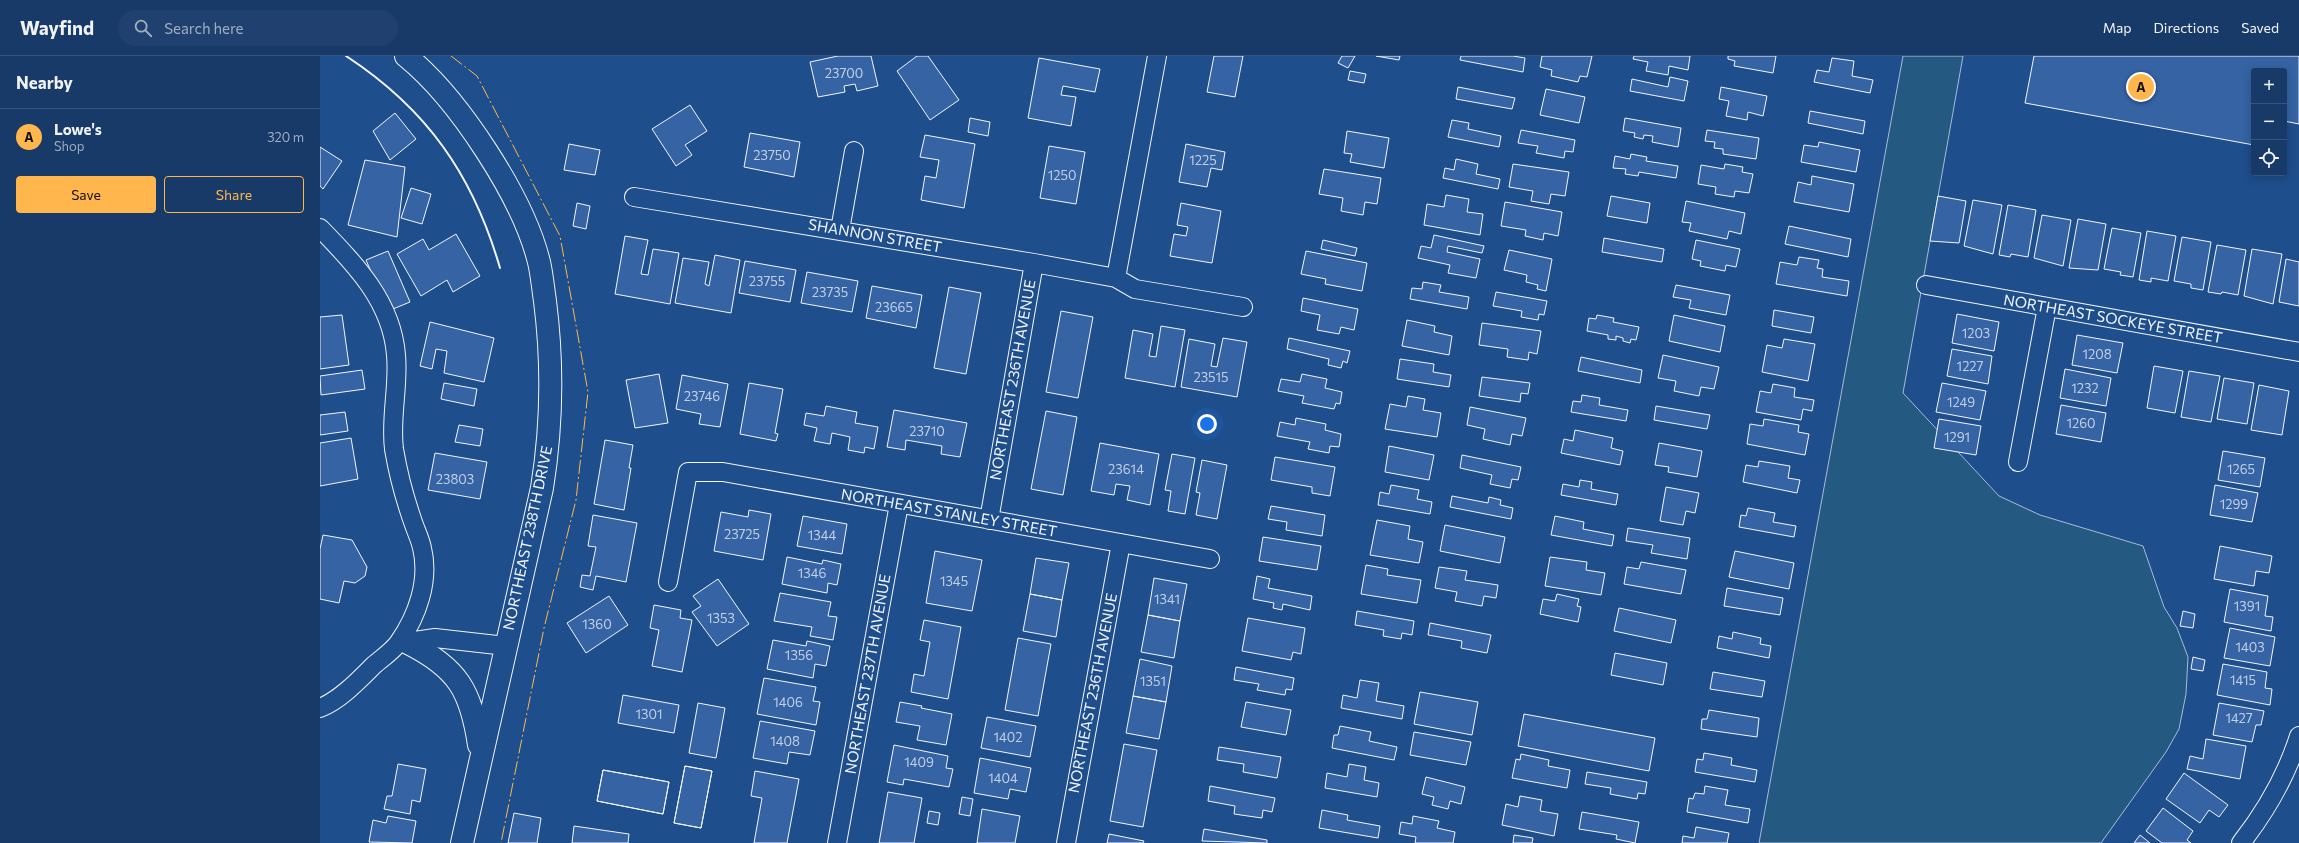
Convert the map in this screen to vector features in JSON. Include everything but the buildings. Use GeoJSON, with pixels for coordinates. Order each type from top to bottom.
{"type":"FeatureCollection","features":[{"type":"Feature","properties":{"kind":"highway","name":"NORTHEAST 238TH DRIVE"},"geometry":{"type":"LineString","coordinates":[[406,56],[422,69],[470,127],[500,173],[525,220],[539,262],[547,320],[550,368],[549,446],[542,488],[462,843]]}},
{"type":"Feature","properties":{"kind":"highway"},"geometry":{"type":"LineString","coordinates":[[403,643],[425,652],[449,670],[468,697],[473,708],[480,762]]}},
{"type":"Feature","properties":{"kind":"street"},"geometry":{"type":"LineString","coordinates":[[1116,278],[1157,56]]}},
{"type":"Feature","properties":{"kind":"street"},"geometry":{"type":"LineString","coordinates":[[840,230],[854,152]]}},
{"type":"Feature","properties":{"kind":"street","name":"SHANNON STREET"},"geometry":{"type":"LineString","coordinates":[[634,197],[1034,263],[1116,278],[1136,289],[1243,308]]}},
{"type":"Feature","properties":{"kind":"street"},"geometry":{"type":"LineString","coordinates":[[320,228],[359,269],[379,299],[396,354],[394,445],[399,477],[422,548],[424,572],[422,590],[403,643],[327,706],[320,708]]}},
{"type":"Feature","properties":{"kind":"street","name":"NORTHEAST 236TH AVENUE"},"geometry":{"type":"LineString","coordinates":[[989,520],[1034,263]]}},
{"type":"Feature","properties":{"kind":"street","name":"NORTHEAST SOCKEYE STREET"},"geometry":{"type":"LineString","coordinates":[[1926,285],[2299,352]]}},
{"type":"Feature","properties":{"kind":"street"},"geometry":{"type":"LineString","coordinates":[[2018,462],[2047,307]]}},
{"type":"Feature","properties":{"kind":"street","name":"NORTHEAST STANLEY STREET"},"geometry":{"type":"LineString","coordinates":[[668,582],[688,472],[723,472],[1210,559]]}},
{"type":"Feature","properties":{"kind":"street","name":"NORTHEAST 237TH AVENUE"},"geometry":{"type":"LineString","coordinates":[[837,843],[899,504]]}},
{"type":"Feature","properties":{"kind":"street","name":"NORTHEAST 236TH AVENUE"},"geometry":{"type":"LineString","coordinates":[[1066,843],[1121,544]]}},
{"type":"Feature","properties":{"kind":"street"},"geometry":{"type":"LineString","coordinates":[[403,643],[435,638],[506,646]]}},
{"type":"Feature","properties":{"kind":"street"},"geometry":{"type":"LineString","coordinates":[[2241,843],[2275,791],[2292,759],[2299,736]]}},
{"type":"Feature","properties":{"kind":"shaded area"},"geometry":{"type":"Polygon","coordinates":[[[1903,56],[1963,56],[1903,393],[1999,496],[2040,515],[2143,546],[2164,607],[2177,628],[2188,657],[2186,694],[2179,729],[2166,752],[2101,843],[1759,843],[1903,56]]]}},
{"type":"Feature","properties":{"kind":"wall"},"geometry":{"type":"LineString","coordinates":[[346,56],[375,77],[400,98],[423,122],[443,147],[461,174],[476,203],[489,234],[500,268]]}},
{"type":"Feature","properties":{"kind":"power"},"geometry":{"type":"LineString","coordinates":[[451,56],[477,76],[560,236],[588,392],[576,500],[544,628],[501,843]]}},
{"type":"Feature","properties":{"kind":"place","name":"Lowe's"},"geometry":{"type":"Point","coordinates":[2141,87]}}]}
